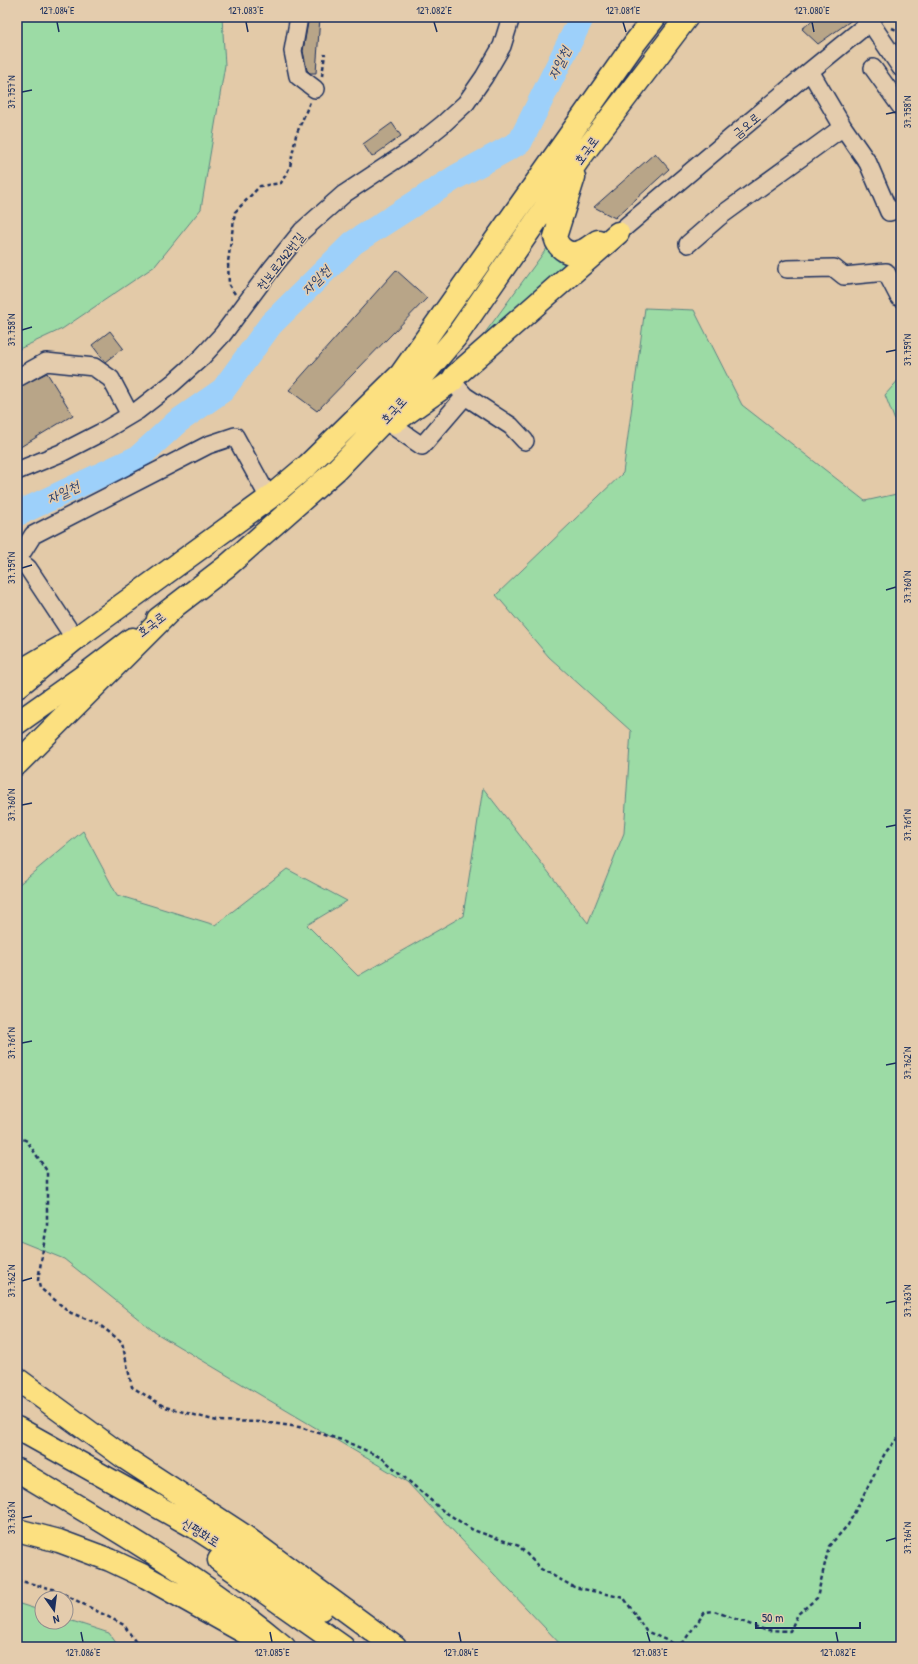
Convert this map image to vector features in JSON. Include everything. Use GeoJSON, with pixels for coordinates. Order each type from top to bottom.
{"type":"FeatureCollection","features":[{"type":"Feature","properties":{"kind":"main road","name":"호국로"},"geometry":{"type":"LineString","coordinates":[[17,687],[75,639],[269,498],[308,465],[401,374],[655,17]]}},
{"type":"Feature","properties":{"kind":"main road","name":"호국로"},"geometry":{"type":"LineString","coordinates":[[17,723],[82,677],[227,566],[336,470],[395,409],[455,338],[579,159],[687,17]]}},
{"type":"Feature","properties":{"kind":"main road"},"geometry":{"type":"LineString","coordinates":[[579,159],[562,221],[555,237],[558,245],[564,251],[577,253],[604,238],[618,233]]}},
{"type":"Feature","properties":{"kind":"main road"},"geometry":{"type":"LineString","coordinates":[[336,470],[390,424],[458,388],[455,376],[618,233]]}},
{"type":"Feature","properties":{"kind":"main road"},"geometry":{"type":"LineString","coordinates":[[17,764],[172,608]]}},
{"type":"Feature","properties":{"kind":"main road"},"geometry":{"type":"LineString","coordinates":[[17,673],[75,639]]}},
{"type":"Feature","properties":{"kind":"main road"},"geometry":{"type":"LineString","coordinates":[[17,1379],[125,1458],[244,1535],[395,1647]]}},
{"type":"Feature","properties":{"kind":"main road","name":"신평화로"},"geometry":{"type":"LineString","coordinates":[[17,1428],[196,1528],[379,1647]]}},
{"type":"Feature","properties":{"kind":"main road","name":"신평화로"},"geometry":{"type":"LineString","coordinates":[[17,1434],[180,1533],[343,1647]]}},
{"type":"Feature","properties":{"kind":"main road"},"geometry":{"type":"LineString","coordinates":[[17,1470],[161,1557],[257,1624],[284,1647]]}},
{"type":"Feature","properties":{"kind":"main road"},"geometry":{"type":"LineString","coordinates":[[17,1530],[59,1541],[110,1560],[146,1577],[212,1616],[271,1647]]}},
{"type":"Feature","properties":{"kind":"main road"},"geometry":{"type":"LineString","coordinates":[[17,1537],[110,1560]]}},
{"type":"Feature","properties":{"kind":"street"},"geometry":{"type":"LineString","coordinates":[[299,17],[293,51],[298,76],[315,89]]}},
{"type":"Feature","properties":{"kind":"street","name":"천보로242번길"},"geometry":{"type":"LineString","coordinates":[[17,471],[61,453],[94,437],[130,414],[173,383],[202,357],[223,334],[272,268],[302,231],[344,194],[412,149],[466,103],[484,77],[502,46],[512,17]]}},
{"type":"Feature","properties":{"kind":"street"},"geometry":{"type":"LineString","coordinates":[[872,19],[901,68]]}},
{"type":"Feature","properties":{"kind":"street","name":"금오로"},"geometry":{"type":"LineString","coordinates":[[618,233],[872,19]]}},
{"type":"Feature","properties":{"kind":"street"},"geometry":{"type":"LineString","coordinates":[[873,68],[901,107]]}},
{"type":"Feature","properties":{"kind":"street"},"geometry":{"type":"LineString","coordinates":[[810,71],[843,127],[868,164],[889,212],[900,209],[901,211]]}},
{"type":"Feature","properties":{"kind":"street"},"geometry":{"type":"LineString","coordinates":[[688,244],[719,217],[843,127]]}},
{"type":"Feature","properties":{"kind":"street"},"geometry":{"type":"LineString","coordinates":[[787,268],[834,268],[844,276],[886,272],[899,297],[901,296]]}},
{"type":"Feature","properties":{"kind":"street"},"geometry":{"type":"LineString","coordinates":[[17,378],[46,362],[94,367],[111,379],[130,414]]}},
{"type":"Feature","properties":{"kind":"street"},"geometry":{"type":"LineString","coordinates":[[390,424],[422,446],[458,388],[511,426],[525,441]]}},
{"type":"Feature","properties":{"kind":"street"},"geometry":{"type":"LineString","coordinates":[[75,639],[28,568],[18,559],[33,535],[208,445],[235,436],[269,498]]}},
{"type":"Feature","properties":{"kind":"path"},"geometry":{"type":"LineString","coordinates":[[244,307],[229,285],[228,262],[235,212],[260,186],[281,182],[290,167],[296,135],[323,73],[326,54]]}},
{"type":"Feature","properties":{"kind":"path"},"geometry":{"type":"LineString","coordinates":[[17,1136],[27,1141],[48,1171],[47,1225],[38,1280],[40,1288],[72,1313],[97,1323],[122,1342],[132,1387],[165,1407],[217,1421],[263,1422],[299,1427],[345,1441],[382,1458],[442,1510],[473,1530],[519,1546],[541,1569],[574,1587],[624,1598],[646,1631],[677,1645],[684,1641],[705,1612],[714,1611],[765,1630],[790,1631],[798,1614],[817,1598],[829,1546],[848,1525],[885,1453],[901,1434]]}},
{"type":"Feature","properties":{"kind":"path"},"geometry":{"type":"LineString","coordinates":[[17,1580],[56,1590],[124,1624],[139,1647]]}},
{"type":"Feature","properties":{"kind":"green space"},"geometry":{"type":"Polygon","coordinates":[[[17,17],[222,17],[225,65],[201,209],[155,266],[62,329],[17,350],[17,17]]]}},
{"type":"Feature","properties":{"kind":"green space"},"geometry":{"type":"Polygon","coordinates":[[[550,244],[575,261],[474,348],[550,244]]]}},
{"type":"Feature","properties":{"kind":"green space"},"geometry":{"type":"Polygon","coordinates":[[[645,308],[694,310],[742,405],[865,501],[901,493],[901,1647],[563,1647],[407,1482],[156,1333],[64,1259],[17,1240],[17,886],[83,831],[117,895],[215,925],[287,869],[347,901],[307,925],[358,976],[463,916],[483,788],[588,923],[624,833],[631,731],[549,657],[496,595],[623,473],[645,308]]]}},
{"type":"Feature","properties":{"kind":"green space"},"geometry":{"type":"Polygon","coordinates":[[[901,377],[901,436],[885,395],[901,377]]]}},
{"type":"Feature","properties":{"kind":"green space"},"geometry":{"type":"Polygon","coordinates":[[[17,1603],[34,1608],[34,1630],[74,1630],[74,1622],[109,1633],[119,1647],[17,1647],[17,1603]]]}},
{"type":"Feature","properties":{"kind":"building"},"geometry":{"type":"Polygon","coordinates":[[[309,17],[320,17],[316,73],[310,73],[307,70],[303,51],[309,17]]]}},
{"type":"Feature","properties":{"kind":"building"},"geometry":{"type":"Polygon","coordinates":[[[816,17],[856,17],[818,44],[802,29],[816,17]]]}},
{"type":"Feature","properties":{"kind":"building"},"geometry":{"type":"Polygon","coordinates":[[[392,123],[401,136],[372,157],[363,144],[392,123]]]}},
{"type":"Feature","properties":{"kind":"building"},"geometry":{"type":"Polygon","coordinates":[[[655,153],[669,169],[615,218],[594,207],[655,153]]]}},
{"type":"Feature","properties":{"kind":"building"},"geometry":{"type":"Polygon","coordinates":[[[396,270],[427,298],[317,411],[289,390],[396,270]]]}},
{"type":"Feature","properties":{"kind":"building"},"geometry":{"type":"Polygon","coordinates":[[[110,331],[123,348],[105,362],[92,345],[110,331]]]}},
{"type":"Feature","properties":{"kind":"building"},"geometry":{"type":"Polygon","coordinates":[[[47,373],[73,415],[17,449],[17,388],[47,373]]]}},
{"type":"Feature","properties":{"kind":"waterway","name":"자일천"},"geometry":{"type":"LineString","coordinates":[[17,514],[139,457],[177,422],[223,390],[271,324],[353,243],[456,177],[520,142],[582,17]]}}]}
